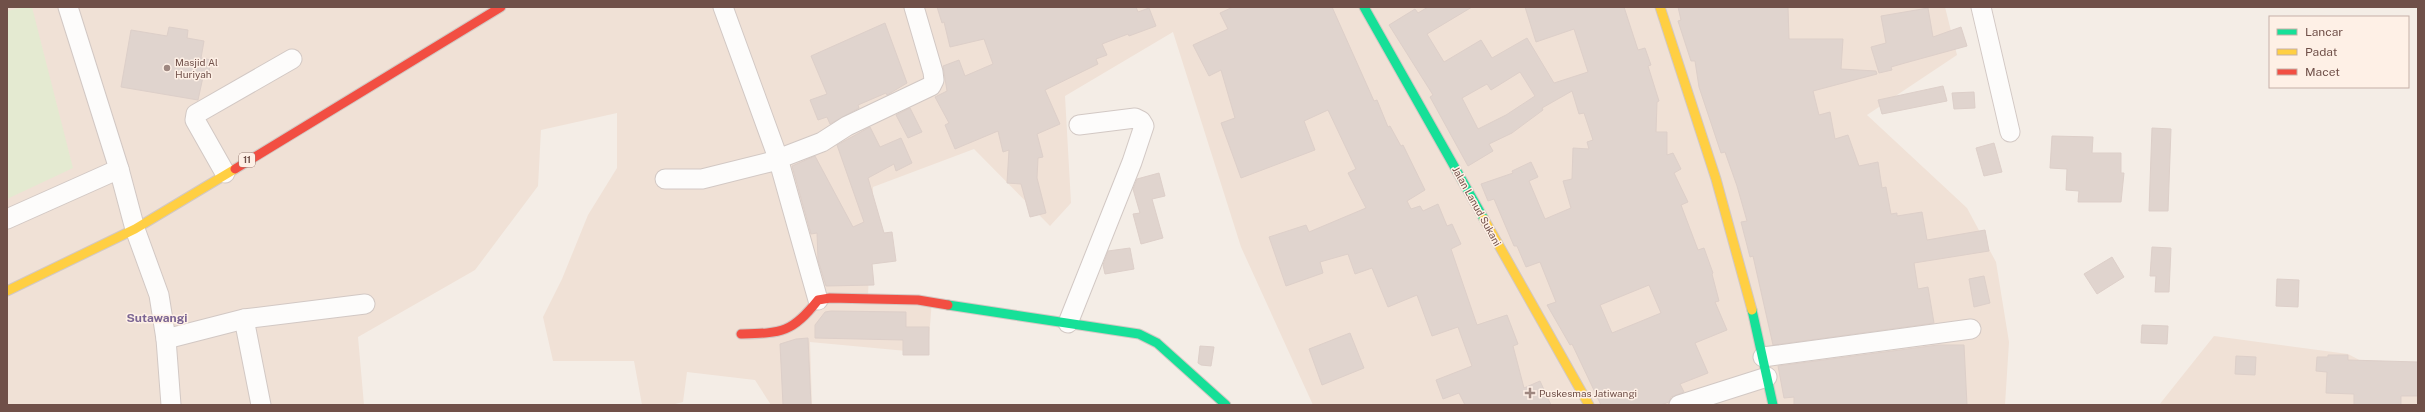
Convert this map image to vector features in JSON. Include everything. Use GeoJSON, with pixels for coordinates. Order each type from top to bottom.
{"type":"FeatureCollection","features":[{"type":"Feature","properties":{"kind":"main road","name":"11"},"geometry":{"type":"LineString","coordinates":[[7,291],[135,229],[224,173],[500,7]]}},
{"type":"Feature","properties":{"kind":"main road","name":"Jalan Lanud Sukani"},"geometry":{"type":"LineString","coordinates":[[1364,7],[1589,405]]}},
{"type":"Feature","properties":{"kind":"main road"},"geometry":{"type":"LineString","coordinates":[[1660,7],[1716,179],[1763,357],[1773,405]]}},
{"type":"Feature","properties":{"kind":"main road"},"geometry":{"type":"LineString","coordinates":[[741,334],[774,332],[794,327],[804,318],[818,300],[830,298],[918,300],[1139,334],[1157,343],[1226,405]]}},
{"type":"Feature","properties":{"kind":"street"},"geometry":{"type":"LineString","coordinates":[[68,7],[119,168],[135,229],[159,295],[166,339],[171,405]]}},
{"type":"Feature","properties":{"kind":"street"},"geometry":{"type":"LineString","coordinates":[[723,7],[778,158],[818,300]]}},
{"type":"Feature","properties":{"kind":"street"},"geometry":{"type":"LineString","coordinates":[[665,179],[702,179],[778,158],[822,142],[847,126],[931,86],[934,80],[933,72],[914,7]]}},
{"type":"Feature","properties":{"kind":"street"},"geometry":{"type":"LineString","coordinates":[[1981,7],[2010,132]]}},
{"type":"Feature","properties":{"kind":"street"},"geometry":{"type":"LineString","coordinates":[[224,173],[195,120],[196,114],[292,58]]}},
{"type":"Feature","properties":{"kind":"street"},"geometry":{"type":"LineString","coordinates":[[1068,323],[1132,162],[1144,126],[1141,121],[1135,118],[1079,125]]}},
{"type":"Feature","properties":{"kind":"street"},"geometry":{"type":"LineString","coordinates":[[7,220],[119,168]]}},
{"type":"Feature","properties":{"kind":"street"},"geometry":{"type":"LineString","coordinates":[[166,339],[244,319],[365,304]]}},
{"type":"Feature","properties":{"kind":"street"},"geometry":{"type":"LineString","coordinates":[[244,319],[261,405]]}},
{"type":"Feature","properties":{"kind":"street"},"geometry":{"type":"LineString","coordinates":[[1763,357],[1971,329]]}},
{"type":"Feature","properties":{"kind":"street"},"geometry":{"type":"LineString","coordinates":[[1679,405],[1767,377]]}},
{"type":"Feature","properties":{"kind":"shaded area"},"geometry":{"type":"Polygon","coordinates":[[[7,7],[1945,7],[1957,55],[1867,115],[1967,208],[1996,262],[2009,342],[2005,405],[1313,405],[1241,247],[1173,32],[1065,96],[1071,203],[1050,226],[974,149],[873,187],[868,295],[932,299],[928,353],[810,342],[812,405],[771,405],[755,380],[687,372],[683,402],[671,405],[642,405],[634,361],[553,361],[543,317],[562,279],[588,215],[617,168],[617,113],[541,130],[538,186],[475,270],[358,337],[364,405],[7,405],[7,7]]]}},
{"type":"Feature","properties":{"kind":"shaded area"},"geometry":{"type":"Polygon","coordinates":[[[2214,336],[2348,354],[2418,391],[2418,405],[2159,405],[2214,336]]]}},
{"type":"Feature","properties":{"kind":"green space"},"geometry":{"type":"Polygon","coordinates":[[[32,7],[73,168],[7,199],[7,11],[32,7]]]}},
{"type":"Feature","properties":{"kind":"building"},"geometry":{"type":"Polygon","coordinates":[[[937,7],[1136,7],[1138,12],[1149,8],[1156,26],[1129,36],[1128,34],[1102,44],[1107,55],[1096,59],[1098,64],[1045,90],[1060,124],[1037,134],[1043,157],[1038,158],[1037,178],[1046,213],[1030,217],[1021,184],[1007,183],[1009,150],[1003,152],[998,131],[955,149],[945,125],[949,123],[935,97],[947,91],[943,66],[959,60],[965,76],[993,64],[984,39],[950,47],[944,22],[942,23],[937,7]]]}},
{"type":"Feature","properties":{"kind":"building"},"geometry":{"type":"Polygon","coordinates":[[[1233,7],[1332,7],[1374,101],[1377,100],[1388,127],[1390,126],[1401,146],[1403,145],[1425,190],[1407,201],[1411,209],[1420,206],[1423,211],[1438,204],[1447,226],[1452,224],[1461,244],[1451,249],[1477,325],[1507,315],[1518,344],[1513,346],[1524,388],[1540,381],[1551,405],[1465,405],[1459,393],[1443,399],[1436,380],[1472,366],[1458,327],[1432,336],[1417,295],[1388,307],[1372,268],[1355,274],[1348,254],[1320,262],[1323,273],[1286,286],[1269,237],[1306,225],[1309,232],[1366,208],[1348,173],[1356,169],[1328,110],[1304,121],[1315,150],[1241,178],[1221,123],[1235,118],[1221,70],[1209,76],[1193,45],[1228,29],[1220,13],[1233,7]]]}},
{"type":"Feature","properties":{"kind":"building"},"geometry":{"type":"Polygon","coordinates":[[[1428,7],[1472,7],[1427,34],[1444,62],[1481,40],[1492,58],[1527,38],[1554,83],[1588,72],[1574,29],[1536,42],[1525,7],[1624,7],[1638,50],[1645,48],[1651,65],[1648,66],[1659,101],[1657,102],[1656,132],[1667,132],[1667,155],[1673,153],[1681,169],[1674,173],[1688,202],[1681,205],[1698,250],[1704,248],[1713,273],[1719,301],[1715,302],[1727,330],[1695,343],[1708,373],[1680,384],[1684,392],[1671,397],[1669,402],[1661,405],[1601,405],[1572,344],[1570,345],[1547,305],[1556,302],[1540,262],[1526,267],[1517,246],[1514,246],[1494,199],[1488,201],[1481,184],[1513,173],[1512,171],[1531,162],[1538,177],[1529,181],[1545,219],[1571,208],[1563,181],[1572,179],[1573,148],[1589,149],[1587,142],[1593,140],[1584,113],[1579,114],[1572,91],[1542,108],[1543,110],[1512,133],[1489,144],[1493,151],[1468,166],[1430,97],[1433,95],[1389,25],[1415,9],[1418,13],[1428,7]],[[1520,72],[1491,90],[1487,84],[1462,98],[1478,129],[1506,115],[1535,96],[1520,72]],[[1649,285],[1600,305],[1612,333],[1661,313],[1649,285]]]}},
{"type":"Feature","properties":{"kind":"building"},"geometry":{"type":"Polygon","coordinates":[[[1678,7],[1788,7],[1789,39],[1843,39],[1841,69],[1876,71],[1877,74],[1813,91],[1819,115],[1830,112],[1835,139],[1848,135],[1859,166],[1878,162],[1882,188],[1886,187],[1891,214],[1897,213],[1897,216],[1922,212],[1927,240],[1985,230],[1989,251],[1914,263],[1918,289],[1928,287],[1934,323],[1773,345],[1753,256],[1750,257],[1741,222],[1747,221],[1725,152],[1721,153],[1699,87],[1695,61],[1691,61],[1678,21],[1681,20],[1678,7]]]}},
{"type":"Feature","properties":{"kind":"building"},"geometry":{"type":"Polygon","coordinates":[[[1928,8],[1933,37],[1961,27],[1967,46],[1891,67],[1892,70],[1879,73],[1871,47],[1886,43],[1881,16],[1928,8]]]}},
{"type":"Feature","properties":{"kind":"building"},"geometry":{"type":"Polygon","coordinates":[[[885,23],[907,83],[887,95],[886,93],[858,105],[859,108],[830,124],[827,117],[818,120],[810,100],[827,94],[811,56],[885,23]]]}},
{"type":"Feature","properties":{"kind":"building","name":"Masjid Al Huriyah"},"geometry":{"type":"Polygon","coordinates":[[[169,27],[188,30],[187,38],[204,41],[201,58],[211,60],[208,78],[203,77],[198,100],[121,87],[131,30],[167,36],[169,27]]]}},
{"type":"Feature","properties":{"kind":"building"},"geometry":{"type":"Polygon","coordinates":[[[1943,86],[1947,101],[1882,114],[1878,100],[1943,86]]]}},
{"type":"Feature","properties":{"kind":"building"},"geometry":{"type":"Polygon","coordinates":[[[1974,92],[1975,108],[1954,109],[1952,93],[1974,92]]]}},
{"type":"Feature","properties":{"kind":"building"},"geometry":{"type":"Polygon","coordinates":[[[910,108],[922,132],[908,138],[896,115],[910,108]]]}},
{"type":"Feature","properties":{"kind":"building"},"geometry":{"type":"Polygon","coordinates":[[[870,127],[880,147],[901,138],[912,163],[896,171],[894,164],[868,178],[884,233],[892,232],[896,261],[872,264],[874,285],[826,286],[818,260],[817,233],[811,234],[792,166],[815,156],[853,227],[864,222],[837,145],[870,127]]]}},
{"type":"Feature","properties":{"kind":"building"},"geometry":{"type":"Polygon","coordinates":[[[2152,128],[2171,129],[2168,211],[2149,211],[2152,128]]]}},
{"type":"Feature","properties":{"kind":"building"},"geometry":{"type":"Polygon","coordinates":[[[2052,136],[2093,137],[2092,153],[2121,153],[2121,173],[2124,173],[2121,202],[2078,202],[2079,191],[2066,190],[2067,169],[2050,168],[2052,136]]]}},
{"type":"Feature","properties":{"kind":"building"},"geometry":{"type":"Polygon","coordinates":[[[1994,143],[2002,172],[1984,176],[1976,148],[1994,143]]]}},
{"type":"Feature","properties":{"kind":"building"},"geometry":{"type":"Polygon","coordinates":[[[1159,173],[1165,196],[1152,199],[1163,238],[1141,244],[1133,214],[1140,213],[1133,189],[1137,179],[1159,173]]]}},
{"type":"Feature","properties":{"kind":"building"},"geometry":{"type":"Polygon","coordinates":[[[2152,247],[2171,248],[2169,292],[2155,292],[2156,276],[2150,276],[2152,247]]]}},
{"type":"Feature","properties":{"kind":"building"},"geometry":{"type":"Polygon","coordinates":[[[1130,248],[1134,269],[1105,274],[1103,265],[1108,251],[1130,248]]]}},
{"type":"Feature","properties":{"kind":"building"},"geometry":{"type":"Polygon","coordinates":[[[2112,257],[2124,277],[2097,294],[2084,274],[2112,257]]]}},
{"type":"Feature","properties":{"kind":"building"},"geometry":{"type":"Polygon","coordinates":[[[1984,276],[1990,303],[1974,307],[1969,279],[1984,276]]]}},
{"type":"Feature","properties":{"kind":"building"},"geometry":{"type":"Polygon","coordinates":[[[2277,279],[2299,280],[2298,307],[2276,306],[2277,279]]]}},
{"type":"Feature","properties":{"kind":"building"},"geometry":{"type":"Polygon","coordinates":[[[825,312],[906,312],[906,327],[929,327],[929,355],[903,355],[903,340],[815,338],[815,325],[825,312]]]}},
{"type":"Feature","properties":{"kind":"building"},"geometry":{"type":"Polygon","coordinates":[[[2142,325],[2168,326],[2167,344],[2141,343],[2142,325]]]}},
{"type":"Feature","properties":{"kind":"building"},"geometry":{"type":"Polygon","coordinates":[[[1350,333],[1364,368],[1322,385],[1309,349],[1350,333]]]}},
{"type":"Feature","properties":{"kind":"building"},"geometry":{"type":"Polygon","coordinates":[[[808,338],[811,405],[783,405],[780,344],[796,339],[808,338]]]}},
{"type":"Feature","properties":{"kind":"building"},"geometry":{"type":"Polygon","coordinates":[[[1938,345],[1964,345],[1967,405],[1794,405],[1794,397],[1784,398],[1778,366],[1938,345]]]}},
{"type":"Feature","properties":{"kind":"building"},"geometry":{"type":"Polygon","coordinates":[[[1200,346],[1214,347],[1211,366],[1201,365],[1198,363],[1200,346]]]}},
{"type":"Feature","properties":{"kind":"building"},"geometry":{"type":"Polygon","coordinates":[[[2328,355],[2348,355],[2348,360],[2418,362],[2418,396],[2401,396],[2401,405],[2354,405],[2354,394],[2326,393],[2327,372],[2316,371],[2317,357],[2328,357],[2328,355]]]}},
{"type":"Feature","properties":{"kind":"building"},"geometry":{"type":"Polygon","coordinates":[[[2236,356],[2256,357],[2255,375],[2235,374],[2236,356]]]}},
{"type":"Feature","properties":{"kind":"traffic: fast"},"geometry":{"type":"LineString","coordinates":[[1364,7],[1484,219]]}},
{"type":"Feature","properties":{"kind":"traffic: fast"},"geometry":{"type":"LineString","coordinates":[[948,305],[1139,334],[1157,343],[1226,405]]}},
{"type":"Feature","properties":{"kind":"traffic: fast"},"geometry":{"type":"LineString","coordinates":[[1752,310],[1773,405]]}},
{"type":"Feature","properties":{"kind":"traffic: slow"},"geometry":{"type":"LineString","coordinates":[[1660,7],[1716,179],[1752,310]]}},
{"type":"Feature","properties":{"kind":"traffic: slow"},"geometry":{"type":"LineString","coordinates":[[7,291],[135,229],[235,169]]}},
{"type":"Feature","properties":{"kind":"traffic: slow"},"geometry":{"type":"LineString","coordinates":[[1484,219],[1589,405]]}},
{"type":"Feature","properties":{"kind":"traffic: jam"},"geometry":{"type":"LineString","coordinates":[[235,169],[501,7]]}},
{"type":"Feature","properties":{"kind":"traffic: jam"},"geometry":{"type":"LineString","coordinates":[[741,334],[777,332],[785,329],[801,319],[818,300],[830,298],[918,300],[948,305]]}},
{"type":"Feature","properties":{"kind":"place","name":"Masjid Al Huriyah"},"geometry":{"type":"Point","coordinates":[167,68]}},
{"type":"Feature","properties":{"kind":"place","name":"Puskesmas Jatiwangi"},"geometry":{"type":"Point","coordinates":[1530,393]}},
{"type":"Feature","properties":{"kind":"district","name":"Sutawangi"},"geometry":{"type":"Point","coordinates":[157,318]}}]}
